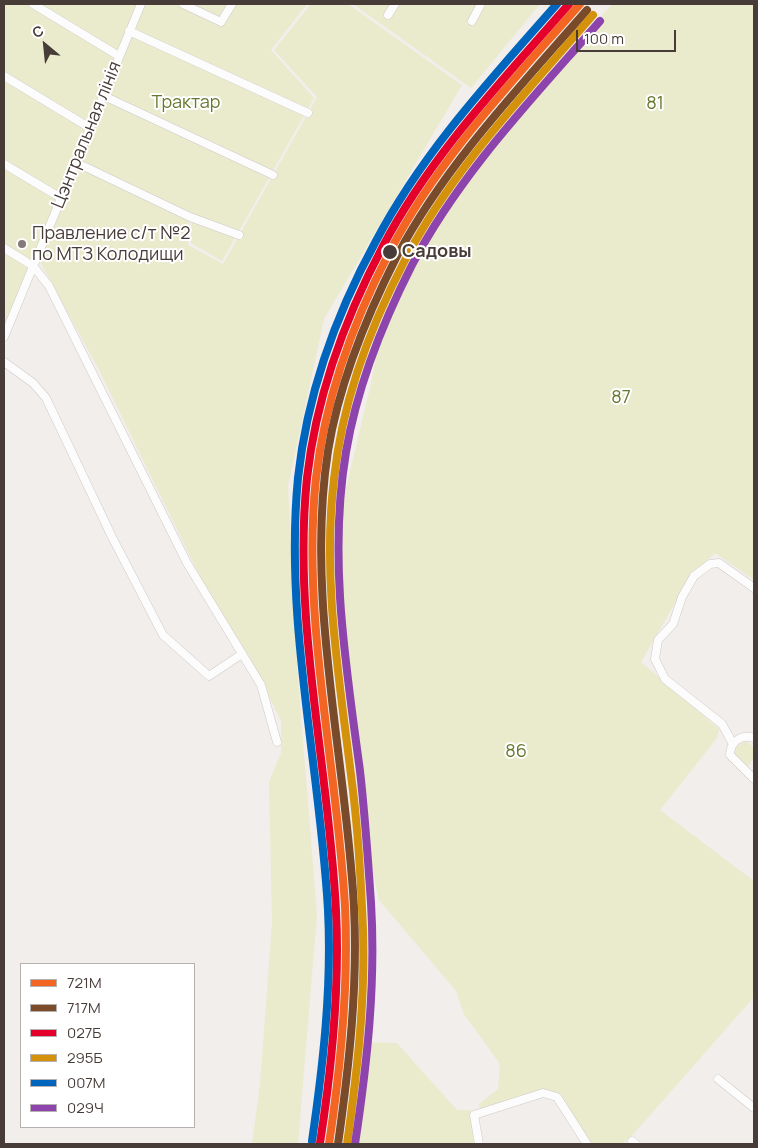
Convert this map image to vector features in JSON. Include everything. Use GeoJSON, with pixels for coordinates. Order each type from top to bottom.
{"type":"FeatureCollection","features":[{"type":"Feature","properties":{"kind":"street"},"geometry":{"type":"LineString","coordinates":[[33,4],[119,56]]}},
{"type":"Feature","properties":{"kind":"street","name":"Цэнтральная лінія"},"geometry":{"type":"LineString","coordinates":[[4,337],[141,4]]}},
{"type":"Feature","properties":{"kind":"street"},"geometry":{"type":"LineString","coordinates":[[184,4],[222,22],[232,4]]}},
{"type":"Feature","properties":{"kind":"street"},"geometry":{"type":"LineString","coordinates":[[388,16],[395,4]]}},
{"type":"Feature","properties":{"kind":"street"},"geometry":{"type":"LineString","coordinates":[[472,21],[481,4]]}},
{"type":"Feature","properties":{"kind":"street"},"geometry":{"type":"LineString","coordinates":[[130,31],[201,66],[308,113]]}},
{"type":"Feature","properties":{"kind":"street"},"geometry":{"type":"LineString","coordinates":[[4,76],[90,128]]}},
{"type":"Feature","properties":{"kind":"street"},"geometry":{"type":"LineString","coordinates":[[104,96],[273,175]]}},
{"type":"Feature","properties":{"kind":"street"},"geometry":{"type":"LineString","coordinates":[[75,162],[190,217],[239,235]]}},
{"type":"Feature","properties":{"kind":"street"},"geometry":{"type":"LineString","coordinates":[[4,164],[61,198]]}},
{"type":"Feature","properties":{"kind":"street"},"geometry":{"type":"LineString","coordinates":[[4,248],[33,266],[49,286],[187,563],[261,685],[277,742]]}},
{"type":"Feature","properties":{"kind":"street"},"geometry":{"type":"LineString","coordinates":[[4,362],[33,383],[46,398],[112,537],[163,634],[209,676],[242,654]]}},
{"type":"Feature","properties":{"kind":"street"},"geometry":{"type":"LineString","coordinates":[[733,744],[722,724],[665,678],[655,658],[658,640],[673,624],[682,597],[694,576],[710,564],[720,563],[754,588]]}},
{"type":"Feature","properties":{"kind":"street"},"geometry":{"type":"LineString","coordinates":[[754,738],[743,736],[733,744],[730,755],[754,779]]}},
{"type":"Feature","properties":{"kind":"street"},"geometry":{"type":"LineString","coordinates":[[718,1079],[754,1108]]}},
{"type":"Feature","properties":{"kind":"street"},"geometry":{"type":"LineString","coordinates":[[479,1144],[474,1115],[543,1094],[557,1097],[587,1144]]}},
{"type":"Feature","properties":{"kind":"green space","name":"Трактар"},"geometry":{"type":"Polygon","coordinates":[[[4,4],[307,4],[271,50],[314,98],[222,261],[191,243],[192,216],[74,158],[4,330],[4,4]]]}},
{"type":"Feature","properties":{"kind":"green space"},"geometry":{"type":"Polygon","coordinates":[[[311,4],[348,4],[462,85],[324,319],[288,486],[297,665],[317,915],[298,1144],[252,1144],[260,1084],[272,923],[269,782],[281,753],[281,721],[250,658],[208,593],[98,368],[39,260],[81,165],[190,217],[188,245],[223,264],[317,97],[274,50],[311,4]]]}},
{"type":"Feature","properties":{"kind":"green space"},"geometry":{"type":"Polygon","coordinates":[[[353,4],[540,4],[471,88],[353,4]]]}},
{"type":"Feature","properties":{"kind":"green space"},"geometry":{"type":"Polygon","coordinates":[[[612,4],[754,4],[754,580],[715,553],[690,577],[641,662],[719,729],[717,738],[660,810],[754,881],[754,997],[630,1138],[621,1144],[591,1144],[561,1095],[543,1090],[480,1111],[479,1104],[498,1089],[500,1064],[464,1014],[456,991],[379,900],[368,849],[365,790],[340,625],[335,575],[336,531],[371,383],[382,323],[398,280],[443,208],[477,164],[528,99],[612,4]]]}},
{"type":"Feature","properties":{"kind":"green space"},"geometry":{"type":"Polygon","coordinates":[[[746,741],[754,747],[754,758],[748,766],[735,754],[736,747],[746,741]]]}},
{"type":"Feature","properties":{"kind":"green space"},"geometry":{"type":"Polygon","coordinates":[[[360,1042],[397,1043],[457,1110],[470,1110],[474,1144],[345,1144],[360,1042]]]}},
{"type":"Feature","properties":{"kind":"transit line","name":"007М"},"geometry":{"type":"LineString","coordinates":[[312,1141],[326,1026],[329,939],[324,856],[299,640],[296,586],[295,532],[298,478],[308,416],[325,356],[348,297],[395,208],[459,117],[557,4]]}},
{"type":"Feature","properties":{"kind":"transit line","name":"027Б"},"geometry":{"type":"LineString","coordinates":[[320,1143],[334,1027],[337,940],[332,857],[313,694],[304,586],[307,478],[317,418],[334,359],[356,301],[383,246],[402,213],[445,150],[493,90],[569,4]]}},
{"type":"Feature","properties":{"kind":"transit line","name":"721М"},"geometry":{"type":"LineString","coordinates":[[329,1144],[343,1025],[346,936],[341,853],[316,638],[313,584],[316,478],[326,419],[342,362],[364,305],[409,217],[453,153],[503,92],[580,4]]}},
{"type":"Feature","properties":{"kind":"transit line","name":"717М"},"geometry":{"type":"LineString","coordinates":[[338,1144],[352,1026],[355,937],[350,851],[329,678],[321,563],[322,507],[328,451],[333,426],[346,376],[364,327],[397,256],[416,222],[461,158],[485,128],[587,10]]}},
{"type":"Feature","properties":{"kind":"transit line","name":"295Б"},"geometry":{"type":"LineString","coordinates":[[347,1144],[360,1026],[363,938],[357,825],[337,664],[331,590],[331,516],[334,479],[343,422],[359,366],[380,312],[424,226],[445,194],[492,132],[593,15]]}},
{"type":"Feature","properties":{"kind":"transit line","name":"029Ч"},"geometry":{"type":"LineString","coordinates":[[355,1144],[369,1024],[372,933],[360,771],[349,692],[339,572],[341,492],[351,428],[364,380],[381,333],[412,265],[431,231],[452,199],[499,137],[600,21]]}},
{"type":"Feature","properties":{"kind":"place","name":"Правление с/т №2 по МТЗ Колодищи"},"geometry":{"type":"Point","coordinates":[22,244]}},
{"type":"Feature","properties":{"kind":"place","name":"Садовы"},"geometry":{"type":"Point","coordinates":[390,252]}},
{"type":"Feature","properties":{"kind":"park label","name":"81"},"geometry":{"type":"Point","coordinates":[655,104]}},
{"type":"Feature","properties":{"kind":"park label","name":"87"},"geometry":{"type":"Point","coordinates":[621,398]}},
{"type":"Feature","properties":{"kind":"park label","name":"86"},"geometry":{"type":"Point","coordinates":[516,752]}}]}
